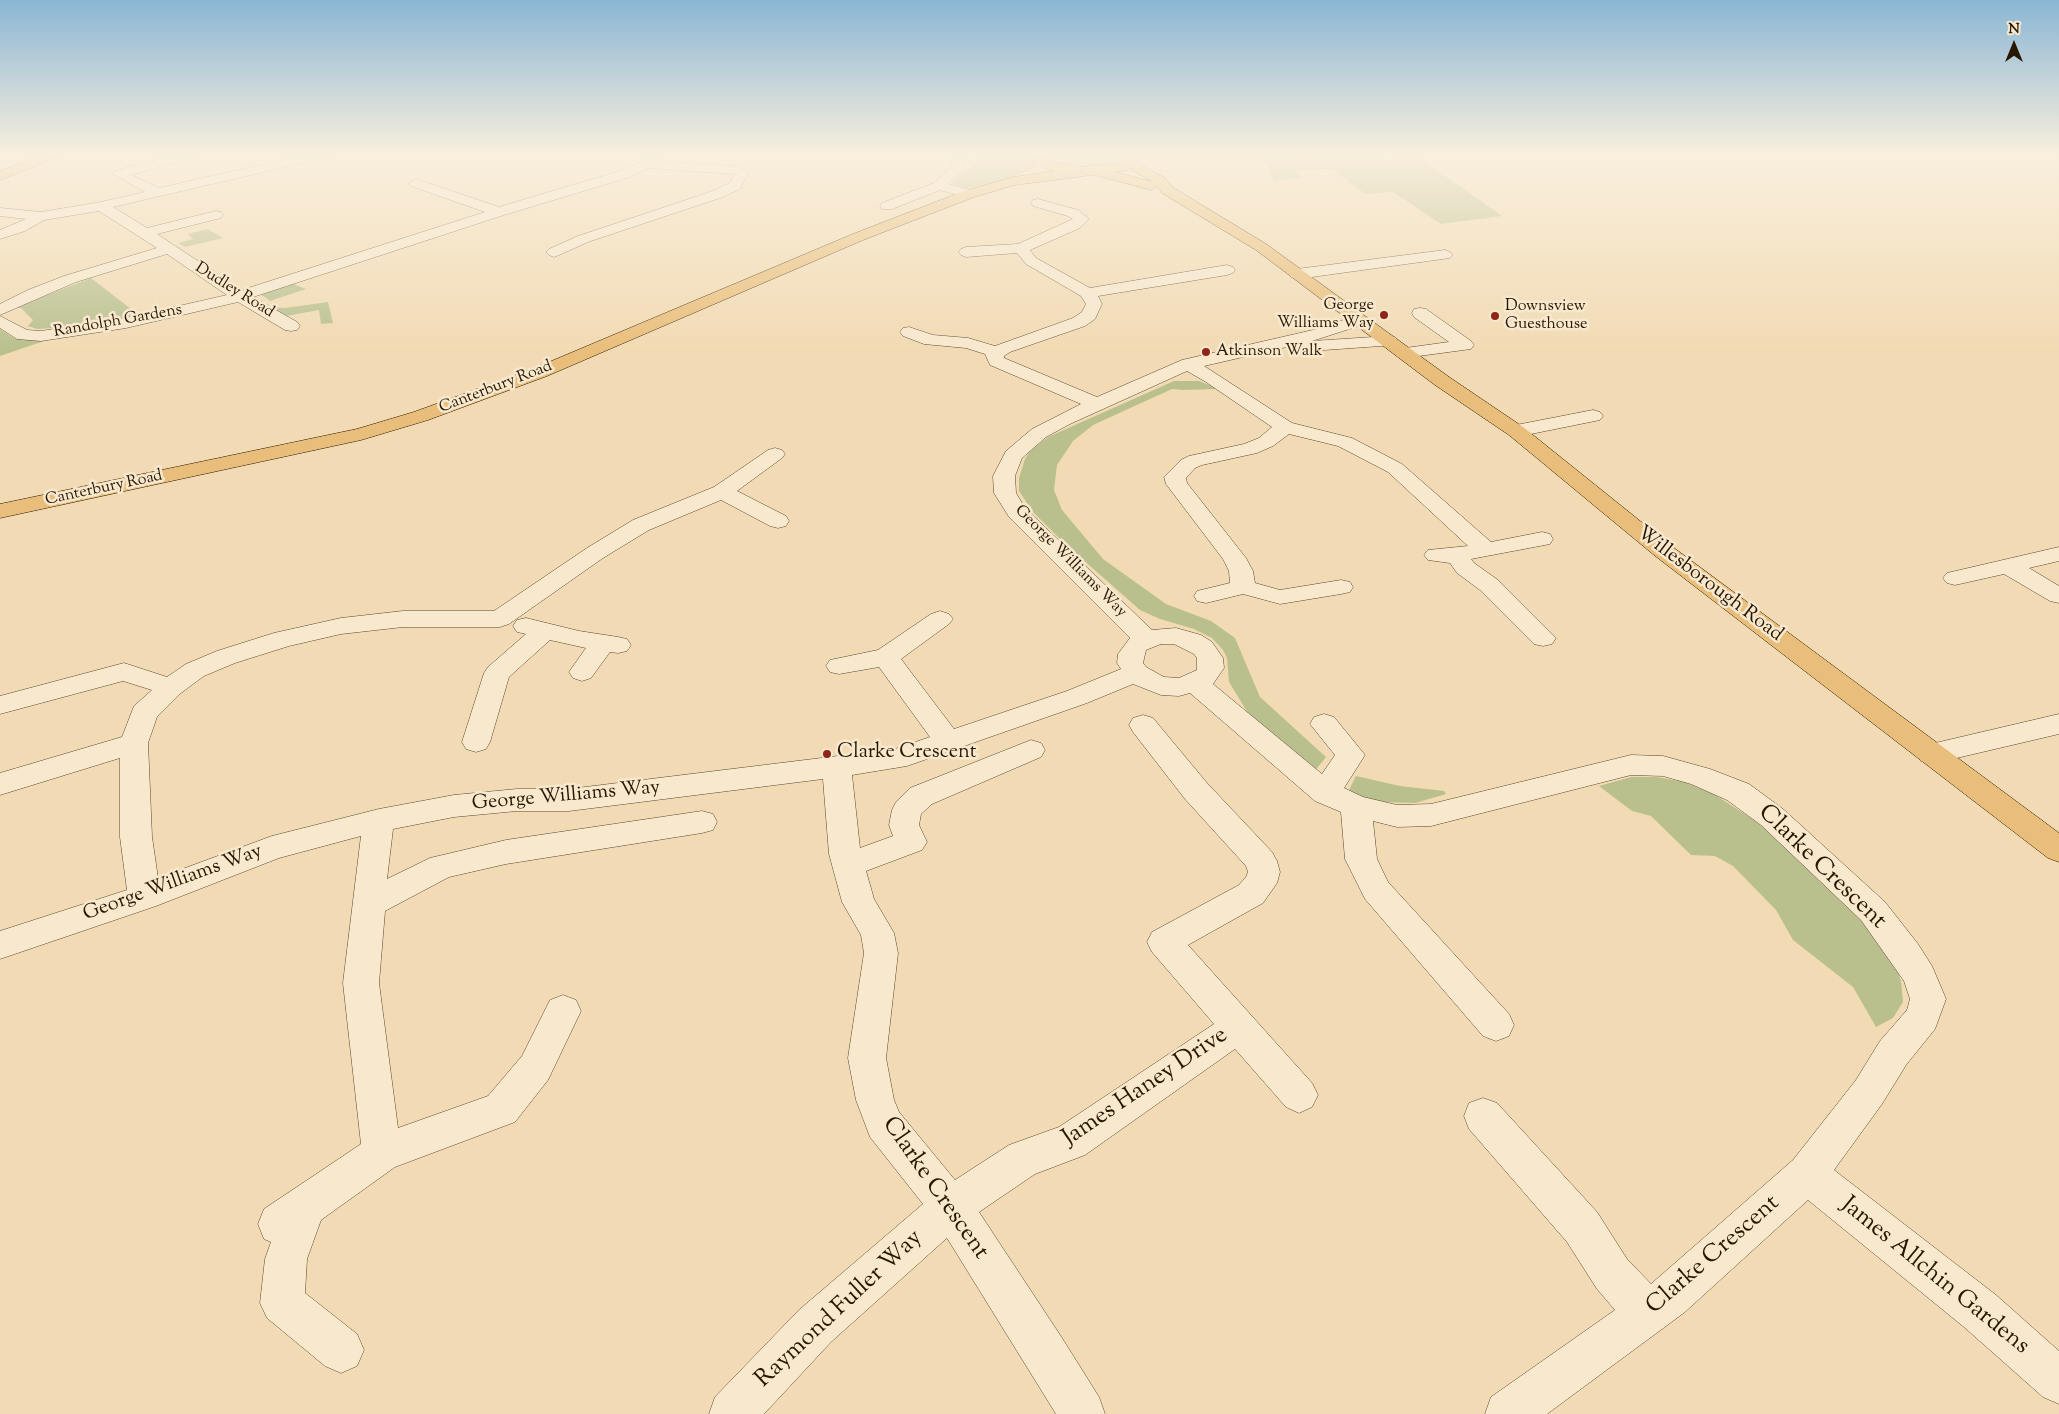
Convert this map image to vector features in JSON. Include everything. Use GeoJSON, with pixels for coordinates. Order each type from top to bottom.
{"type":"FeatureCollection","features":[{"type":"Feature","properties":{"kind":"main road","name":"Canterbury Road"},"geometry":{"type":"LineString","coordinates":[[0,511],[361,434],[421,416],[548,369],[904,219]]}},
{"type":"Feature","properties":{"kind":"main road","name":"Willesborough Road"},"geometry":{"type":"LineString","coordinates":[[1215,219],[1261,247],[1396,347],[1516,431],[1662,550],[2059,850]]}},
{"type":"Feature","properties":{"kind":"street"},"geometry":{"type":"LineString","coordinates":[[0,235],[20,228],[36,219]]}},
{"type":"Feature","properties":{"kind":"street","name":"Dudley Road"},"geometry":{"type":"LineString","coordinates":[[122,219],[238,295],[291,326]]}},
{"type":"Feature","properties":{"kind":"street"},"geometry":{"type":"LineString","coordinates":[[145,233],[204,219]]}},
{"type":"Feature","properties":{"kind":"street","name":"Randolph Gardens"},"geometry":{"type":"LineString","coordinates":[[0,321],[23,335],[42,336],[136,321],[203,306],[477,219]]}},
{"type":"Feature","properties":{"kind":"street"},"geometry":{"type":"LineString","coordinates":[[554,252],[583,239],[643,219]]}},
{"type":"Feature","properties":{"kind":"street"},"geometry":{"type":"LineString","coordinates":[[966,252],[1021,248],[1065,230],[1079,223],[1082,219]]}},
{"type":"Feature","properties":{"kind":"street"},"geometry":{"type":"LineString","coordinates":[[583,239],[608,246]]}},
{"type":"Feature","properties":{"kind":"street"},"geometry":{"type":"LineString","coordinates":[[1021,248],[1031,261],[1088,293],[1094,304],[1090,314],[1082,320],[1004,348],[994,354],[996,361],[1096,404]]}},
{"type":"Feature","properties":{"kind":"street"},"geometry":{"type":"LineString","coordinates":[[0,310],[34,293],[70,280],[169,249]]}},
{"type":"Feature","properties":{"kind":"street"},"geometry":{"type":"LineString","coordinates":[[1297,274],[1445,255]]}},
{"type":"Feature","properties":{"kind":"street"},"geometry":{"type":"LineString","coordinates":[[1088,293],[1228,270]]}},
{"type":"Feature","properties":{"kind":"street","name":"George Williams Way"},"geometry":{"type":"LineString","coordinates":[[1261,348],[1465,345],[1420,313]]}},
{"type":"Feature","properties":{"kind":"street","name":"George Williams Way"},"geometry":{"type":"LineString","coordinates":[[1146,639],[1017,512],[1005,493],[1004,476],[1013,455],[1038,433],[1096,404],[1188,364],[1318,334],[1359,320]]}},
{"type":"Feature","properties":{"kind":"street"},"geometry":{"type":"LineString","coordinates":[[909,332],[930,340],[968,343],[997,352]]}},
{"type":"Feature","properties":{"kind":"street"},"geometry":{"type":"LineString","coordinates":[[1188,364],[1213,378],[1285,427],[1345,442],[1395,468],[1486,550]]}},
{"type":"Feature","properties":{"kind":"street"},"geometry":{"type":"LineString","coordinates":[[1516,431],[1592,416]]}},
{"type":"Feature","properties":{"kind":"street"},"geometry":{"type":"LineString","coordinates":[[1243,587],[1241,571],[1234,558],[1177,484],[1175,477],[1188,464],[1196,460],[1250,449],[1266,442],[1285,427]]}},
{"type":"Feature","properties":{"kind":"street"},"geometry":{"type":"LineString","coordinates":[[500,619],[576,564],[641,525],[722,492],[774,454]]}},
{"type":"Feature","properties":{"kind":"street"},"geometry":{"type":"LineString","coordinates":[[722,492],[778,520]]}},
{"type":"Feature","properties":{"kind":"street"},"geometry":{"type":"LineString","coordinates":[[1542,539],[1486,550],[1447,555],[1489,585],[1510,605],[1522,620],[1543,638]]}},
{"type":"Feature","properties":{"kind":"street"},"geometry":{"type":"LineString","coordinates":[[1955,578],[2059,554]]}},
{"type":"Feature","properties":{"kind":"street"},"geometry":{"type":"LineString","coordinates":[[2008,566],[2059,596]]}},
{"type":"Feature","properties":{"kind":"street"},"geometry":{"type":"LineString","coordinates":[[1206,596],[1243,587],[1280,597],[1341,587]]}},
{"type":"Feature","properties":{"kind":"street"},"geometry":{"type":"LineString","coordinates":[[144,897],[136,837],[134,743],[144,713],[171,687],[195,670],[226,656],[283,639],[341,626],[403,619],[500,619],[544,632],[610,644],[582,672]]}},
{"type":"Feature","properties":{"kind":"street"},"geometry":{"type":"LineString","coordinates":[[839,666],[886,657],[940,619]]}},
{"type":"Feature","properties":{"kind":"street"},"geometry":{"type":"LineString","coordinates":[[476,742],[497,673],[544,632]]}},
{"type":"Feature","properties":{"kind":"street"},"geometry":{"type":"LineString","coordinates":[[1176,636],[1192,641],[1203,648],[1210,658],[1210,668],[1206,676],[1195,683],[1179,687],[1161,686],[1146,681],[1136,673],[1130,663],[1130,654],[1136,645],[1146,639],[1176,636]]}},
{"type":"Feature","properties":{"kind":"street"},"geometry":{"type":"LineString","coordinates":[[886,657],[948,742]]}},
{"type":"Feature","properties":{"kind":"street"},"geometry":{"type":"LineString","coordinates":[[0,705],[124,672],[171,687]]}},
{"type":"Feature","properties":{"kind":"street","name":"George Williams Way"},"geometry":{"type":"LineString","coordinates":[[0,945],[144,897],[272,848],[379,820],[454,806],[517,800],[569,800],[897,759],[1077,697],[1136,673]]}},
{"type":"Feature","properties":{"kind":"street","name":"Clarke Crescent"},"geometry":{"type":"LineString","coordinates":[[1195,683],[1341,799],[1398,816],[1431,815],[1631,765],[1663,766],[1700,776],[1738,792],[1772,817],[1872,911],[1906,954],[1920,976],[1928,999],[1922,1018],[1893,1053],[1869,1092],[1807,1174],[1670,1297],[1508,1414]]}},
{"type":"Feature","properties":{"kind":"street"},"geometry":{"type":"LineString","coordinates":[[1324,724],[1351,755],[1341,767],[1341,799],[1361,859],[1376,890],[1496,1025]]}},
{"type":"Feature","properties":{"kind":"street","name":"James Haney Drive"},"geometry":{"type":"LineString","coordinates":[[1143,725],[1196,791],[1261,861],[1264,872],[1262,883],[1251,894],[1164,942],[1299,1095]]}},
{"type":"Feature","properties":{"kind":"street"},"geometry":{"type":"LineString","coordinates":[[1931,754],[2057,727]]}},
{"type":"Feature","properties":{"kind":"street"},"geometry":{"type":"LineString","coordinates":[[0,784],[134,743]]}},
{"type":"Feature","properties":{"kind":"street"},"geometry":{"type":"LineString","coordinates":[[848,865],[911,842],[904,826],[907,810],[921,796],[1032,750]]}},
{"type":"Feature","properties":{"kind":"street","name":"Clarke Crescent"},"geometry":{"type":"LineString","coordinates":[[837,768],[845,854],[858,902],[876,933],[882,953],[868,1036],[867,1058],[875,1100],[884,1124],[950,1208],[1046,1354],[1082,1414]]}},
{"type":"Feature","properties":{"kind":"street"},"geometry":{"type":"LineString","coordinates":[[379,820],[368,904],[361,983],[370,1076],[382,1153]]}},
{"type":"Feature","properties":{"kind":"street"},"geometry":{"type":"LineString","coordinates":[[368,904],[441,867],[506,852],[702,822]]}},
{"type":"Feature","properties":{"kind":"street"},"geometry":{"type":"LineString","coordinates":[[341,1350],[282,1302],[292,1215],[382,1153],[501,1108],[535,1068],[563,1011]]}},
{"type":"Feature","properties":{"kind":"street","name":"James Haney Drive"},"geometry":{"type":"LineString","coordinates":[[950,1208],[1023,1159],[1071,1142],[1238,1027]]}},
{"type":"Feature","properties":{"kind":"street"},"geometry":{"type":"LineString","coordinates":[[1483,1116],[1582,1226],[1612,1274],[1648,1313]]}},
{"type":"Feature","properties":{"kind":"street","name":"James Allchin Gardens"},"geometry":{"type":"LineString","coordinates":[[1807,1174],[1980,1311],[2059,1381]]}},
{"type":"Feature","properties":{"kind":"street","name":"Raymond Fuller Way"},"geometry":{"type":"LineString","coordinates":[[732,1414],[815,1326],[950,1208]]}},
{"type":"Feature","properties":{"kind":"green space"},"geometry":{"type":"Polygon","coordinates":[[[1433,219],[1479,219],[1441,224],[1433,219]]]}},
{"type":"Feature","properties":{"kind":"green space"},"geometry":{"type":"Polygon","coordinates":[[[208,229],[223,238],[185,247],[178,243],[193,239],[187,234],[208,229]]]}},
{"type":"Feature","properties":{"kind":"green space"},"geometry":{"type":"Polygon","coordinates":[[[91,278],[140,316],[81,326],[37,329],[28,326],[33,320],[21,308],[11,308],[24,300],[37,299],[91,278]]]}},
{"type":"Feature","properties":{"kind":"green space"},"geometry":{"type":"Polygon","coordinates":[[[291,283],[306,289],[270,301],[259,293],[291,283]]]}},
{"type":"Feature","properties":{"kind":"green space"},"geometry":{"type":"Polygon","coordinates":[[[328,302],[333,323],[321,324],[319,310],[286,316],[279,315],[267,307],[285,308],[328,302]]]}},
{"type":"Feature","properties":{"kind":"green space"},"geometry":{"type":"Polygon","coordinates":[[[0,329],[15,339],[41,338],[44,341],[0,356],[0,329]]]}},
{"type":"Feature","properties":{"kind":"green space"},"geometry":{"type":"Polygon","coordinates":[[[1174,381],[1199,381],[1219,389],[1172,389],[1093,425],[1073,441],[1057,465],[1054,490],[1062,510],[1103,559],[1166,604],[1211,621],[1235,638],[1260,697],[1326,757],[1314,772],[1251,718],[1229,682],[1227,658],[1223,650],[1212,638],[1194,629],[1160,619],[1140,610],[1064,543],[1033,512],[1019,491],[1019,478],[1025,459],[1030,451],[1048,437],[1174,381]]]}},
{"type":"Feature","properties":{"kind":"green space"},"geometry":{"type":"Polygon","coordinates":[[[1356,776],[1400,786],[1444,791],[1446,794],[1415,803],[1377,802],[1348,792],[1356,776]]]}},
{"type":"Feature","properties":{"kind":"green space"},"geometry":{"type":"Polygon","coordinates":[[[1631,777],[1657,777],[1684,782],[1714,794],[1757,822],[1828,884],[1860,917],[1894,960],[1901,981],[1903,1002],[1893,1018],[1876,1027],[1853,987],[1793,940],[1776,910],[1733,866],[1715,856],[1691,855],[1651,816],[1632,811],[1599,786],[1631,777]]]}},
{"type":"Feature","properties":{"kind":"place","name":"George Williams Way"},"geometry":{"type":"Point","coordinates":[1384,315]}},
{"type":"Feature","properties":{"kind":"place","name":"Downsview Guesthouse"},"geometry":{"type":"Point","coordinates":[1495,316]}},
{"type":"Feature","properties":{"kind":"place","name":"Atkinson Walk"},"geometry":{"type":"Point","coordinates":[1206,352]}},
{"type":"Feature","properties":{"kind":"place","name":"Clarke Crescent"},"geometry":{"type":"Point","coordinates":[827,754]}}]}
